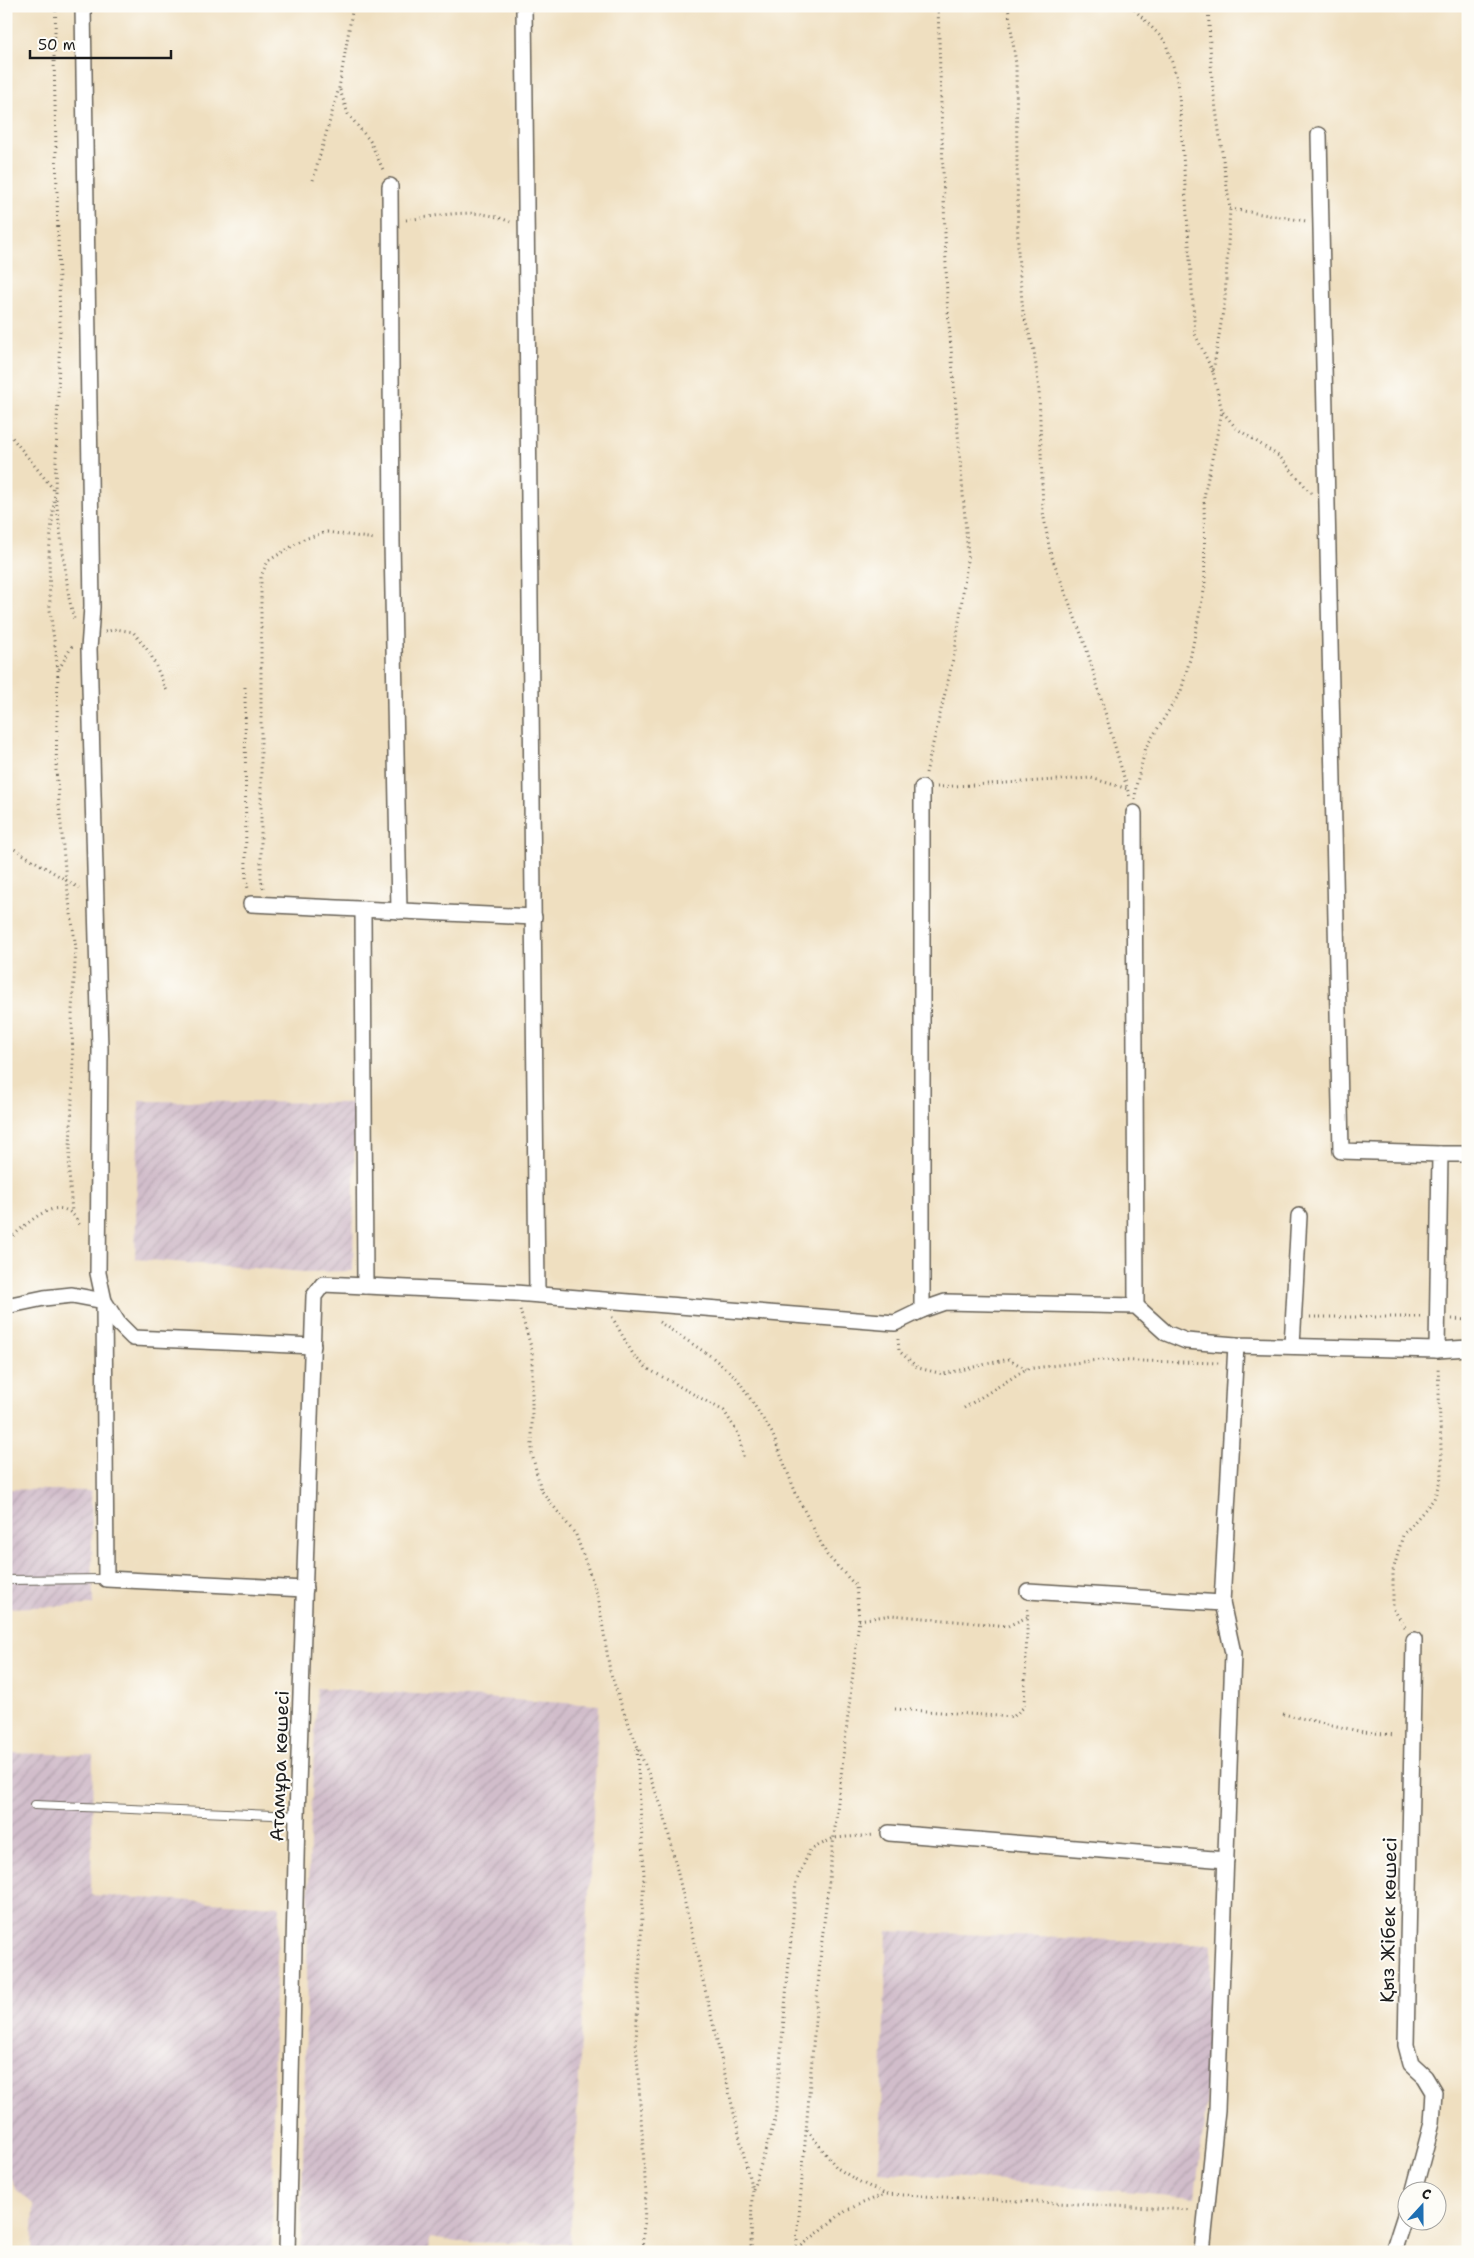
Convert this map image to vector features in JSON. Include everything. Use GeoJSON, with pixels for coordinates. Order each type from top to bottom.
{"type":"FeatureCollection","features":[{"type":"Feature","properties":{"kind":"street"},"geometry":{"type":"LineString","coordinates":[[83,6],[92,607],[90,636],[100,1049],[98,1273],[104,1301],[106,1579],[305,1589]]}},
{"type":"Feature","properties":{"kind":"street"},"geometry":{"type":"LineString","coordinates":[[524,6],[537,1294]]}},
{"type":"Feature","properties":{"kind":"street"},"geometry":{"type":"LineString","coordinates":[[1319,135],[1341,1151],[1468,1154]]}},
{"type":"Feature","properties":{"kind":"street"},"geometry":{"type":"LineString","coordinates":[[390,186],[392,542],[399,911]]}},
{"type":"Feature","properties":{"kind":"street"},"geometry":{"type":"LineString","coordinates":[[922,788],[922,1310]]}},
{"type":"Feature","properties":{"kind":"street"},"geometry":{"type":"LineString","coordinates":[[1134,813],[1136,1306]]}},
{"type":"Feature","properties":{"kind":"street"},"geometry":{"type":"LineString","coordinates":[[251,904],[534,917]]}},
{"type":"Feature","properties":{"kind":"street"},"geometry":{"type":"LineString","coordinates":[[363,910],[365,1286],[602,1298],[895,1323],[922,1310],[946,1302],[1136,1306],[1166,1333],[1186,1341],[1236,1345],[1437,1350],[1468,1348]]}},
{"type":"Feature","properties":{"kind":"street"},"geometry":{"type":"LineString","coordinates":[[1437,1350],[1440,1154]]}},
{"type":"Feature","properties":{"kind":"street"},"geometry":{"type":"LineString","coordinates":[[1292,1346],[1300,1216]]}},
{"type":"Feature","properties":{"kind":"street","name":"Атамұра көшесі"},"geometry":{"type":"LineString","coordinates":[[288,2252],[297,1816],[314,1296],[322,1284],[365,1286]]}},
{"type":"Feature","properties":{"kind":"street"},"geometry":{"type":"LineString","coordinates":[[6,1306],[44,1298],[72,1295],[104,1301],[118,1323],[133,1338],[313,1346]]}},
{"type":"Feature","properties":{"kind":"street"},"geometry":{"type":"LineString","coordinates":[[1202,2252],[1217,2110],[1233,1653],[1222,1603],[1236,1345]]}},
{"type":"Feature","properties":{"kind":"street"},"geometry":{"type":"LineString","coordinates":[[1028,1591],[1222,1603]]}},
{"type":"Feature","properties":{"kind":"street","name":"Қыз Жібек көшесі"},"geometry":{"type":"LineString","coordinates":[[1414,1640],[1406,2045],[1412,2064],[1425,2077],[1434,2092],[1432,2123],[1417,2180]]}},
{"type":"Feature","properties":{"kind":"street"},"geometry":{"type":"LineString","coordinates":[[889,1833],[1226,1860]]}},
{"type":"Feature","properties":{"kind":"street"},"geometry":{"type":"LineString","coordinates":[[1393,2252],[1400,2230]]}},
{"type":"Feature","properties":{"kind":"lane"},"geometry":{"type":"LineString","coordinates":[[6,1580],[106,1579]]}},
{"type":"Feature","properties":{"kind":"lane"},"geometry":{"type":"LineString","coordinates":[[35,1805],[297,1816]]}},
{"type":"Feature","properties":{"kind":"path"},"geometry":{"type":"LineString","coordinates":[[56,6],[54,58],[60,328],[55,491],[50,553],[50,610],[58,670],[56,770],[66,880],[76,948],[72,1010],[73,1077],[69,1172],[72,1213],[82,1229]]}},
{"type":"Feature","properties":{"kind":"path"},"geometry":{"type":"LineString","coordinates":[[313,180],[339,88],[353,6]]}},
{"type":"Feature","properties":{"kind":"path"},"geometry":{"type":"LineString","coordinates":[[938,6],[947,299],[968,555],[955,651],[922,788],[1090,778],[1128,789]]}},
{"type":"Feature","properties":{"kind":"path"},"geometry":{"type":"LineString","coordinates":[[1008,6],[1016,64],[1018,254],[1023,313],[1034,350],[1039,390],[1043,512],[1050,552],[1086,647],[1134,813]]}},
{"type":"Feature","properties":{"kind":"path"},"geometry":{"type":"LineString","coordinates":[[1131,6],[1165,42],[1178,81],[1195,334],[1213,372],[1222,411],[1204,497],[1205,586],[1190,659],[1181,691],[1146,747],[1136,786],[1134,813]]}},
{"type":"Feature","properties":{"kind":"path"},"geometry":{"type":"LineString","coordinates":[[1208,6],[1212,81],[1230,209],[1224,299],[1213,372]]}},
{"type":"Feature","properties":{"kind":"path"},"geometry":{"type":"LineString","coordinates":[[339,88],[348,114],[370,141],[390,186]]}},
{"type":"Feature","properties":{"kind":"path"},"geometry":{"type":"LineString","coordinates":[[1230,209],[1295,218],[1321,225]]}},
{"type":"Feature","properties":{"kind":"path"},"geometry":{"type":"LineString","coordinates":[[390,222],[478,212],[498,216],[526,229]]}},
{"type":"Feature","properties":{"kind":"path"},"geometry":{"type":"LineString","coordinates":[[1222,411],[1236,428],[1280,457],[1327,512]]}},
{"type":"Feature","properties":{"kind":"path"},"geometry":{"type":"LineString","coordinates":[[6,430],[55,491],[69,598],[75,626],[90,636],[116,630],[133,632],[150,653],[167,691]]}},
{"type":"Feature","properties":{"kind":"path"},"geometry":{"type":"LineString","coordinates":[[268,905],[261,879],[261,576],[268,561],[304,539],[327,532],[392,542]]}},
{"type":"Feature","properties":{"kind":"path"},"geometry":{"type":"LineString","coordinates":[[245,687],[246,878],[251,904]]}},
{"type":"Feature","properties":{"kind":"path"},"geometry":{"type":"LineString","coordinates":[[6,844],[96,898]]}},
{"type":"Feature","properties":{"kind":"path"},"geometry":{"type":"LineString","coordinates":[[6,1242],[44,1211],[58,1208],[72,1213]]}},
{"type":"Feature","properties":{"kind":"path"},"geometry":{"type":"LineString","coordinates":[[515,1293],[532,1350],[532,1454],[541,1490],[576,1535],[598,1597],[610,1671],[663,1810],[752,2190],[751,2252]]}},
{"type":"Feature","properties":{"kind":"path"},"geometry":{"type":"LineString","coordinates":[[602,1298],[634,1356],[648,1368],[724,1411],[739,1435],[744,1460]]}},
{"type":"Feature","properties":{"kind":"path"},"geometry":{"type":"LineString","coordinates":[[1294,1317],[1438,1317],[1468,1320]]}},
{"type":"Feature","properties":{"kind":"path"},"geometry":{"type":"LineString","coordinates":[[657,1321],[712,1357],[737,1378],[772,1434],[797,1496],[827,1555],[856,1586],[858,1620],[821,1950],[795,2250]]}},
{"type":"Feature","properties":{"kind":"path"},"geometry":{"type":"LineString","coordinates":[[895,1323],[899,1351],[918,1368],[943,1374],[1009,1359],[1026,1369]]}},
{"type":"Feature","properties":{"kind":"path"},"geometry":{"type":"LineString","coordinates":[[1414,1640],[1393,1608],[1393,1571],[1403,1535],[1434,1500],[1442,1475],[1437,1350]]}},
{"type":"Feature","properties":{"kind":"path"},"geometry":{"type":"LineString","coordinates":[[964,1408],[1026,1369],[1098,1360],[1235,1364]]}},
{"type":"Feature","properties":{"kind":"path"},"geometry":{"type":"LineString","coordinates":[[895,1709],[1012,1717],[1024,1708],[1028,1591]]}},
{"type":"Feature","properties":{"kind":"path"},"geometry":{"type":"LineString","coordinates":[[858,1620],[892,1615],[1008,1626],[1027,1618]]}},
{"type":"Feature","properties":{"kind":"path"},"geometry":{"type":"LineString","coordinates":[[1283,1714],[1363,1732],[1412,1736]]}},
{"type":"Feature","properties":{"kind":"path"},"geometry":{"type":"LineString","coordinates":[[637,1745],[644,1875],[636,2041],[646,2194],[642,2251]]}},
{"type":"Feature","properties":{"kind":"path"},"geometry":{"type":"LineString","coordinates":[[752,2190],[775,2120],[796,1882],[810,1850],[834,1838],[889,1833]]}},
{"type":"Feature","properties":{"kind":"path"},"geometry":{"type":"LineString","coordinates":[[806,2130],[837,2168],[885,2194],[1206,2211]]}},
{"type":"Feature","properties":{"kind":"path"},"geometry":{"type":"LineString","coordinates":[[795,2250],[846,2210],[885,2194]]}},
{"type":"Feature","properties":{"kind":"shaded area"},"geometry":{"type":"Polygon","coordinates":[[[139,1101],[355,1103],[353,1271],[304,1272],[135,1259],[139,1101]]]}},
{"type":"Feature","properties":{"kind":"shaded area"},"geometry":{"type":"Polygon","coordinates":[[[6,1489],[91,1491],[93,1605],[6,1608],[6,1489]]]}},
{"type":"Feature","properties":{"kind":"shaded area"},"geometry":{"type":"Polygon","coordinates":[[[317,1688],[599,1705],[570,2244],[457,2242],[430,2238],[429,2252],[301,2252],[310,1836],[317,1688]]]}},
{"type":"Feature","properties":{"kind":"shaded area"},"geometry":{"type":"Polygon","coordinates":[[[6,1753],[93,1755],[91,1895],[280,1906],[274,2009],[272,2252],[32,2252],[34,2205],[17,2190],[6,2171],[6,1753]]]}},
{"type":"Feature","properties":{"kind":"shaded area"},"geometry":{"type":"Polygon","coordinates":[[[887,1931],[1212,1944],[1207,2098],[1195,2197],[879,2171],[887,1931]]]}}]}
